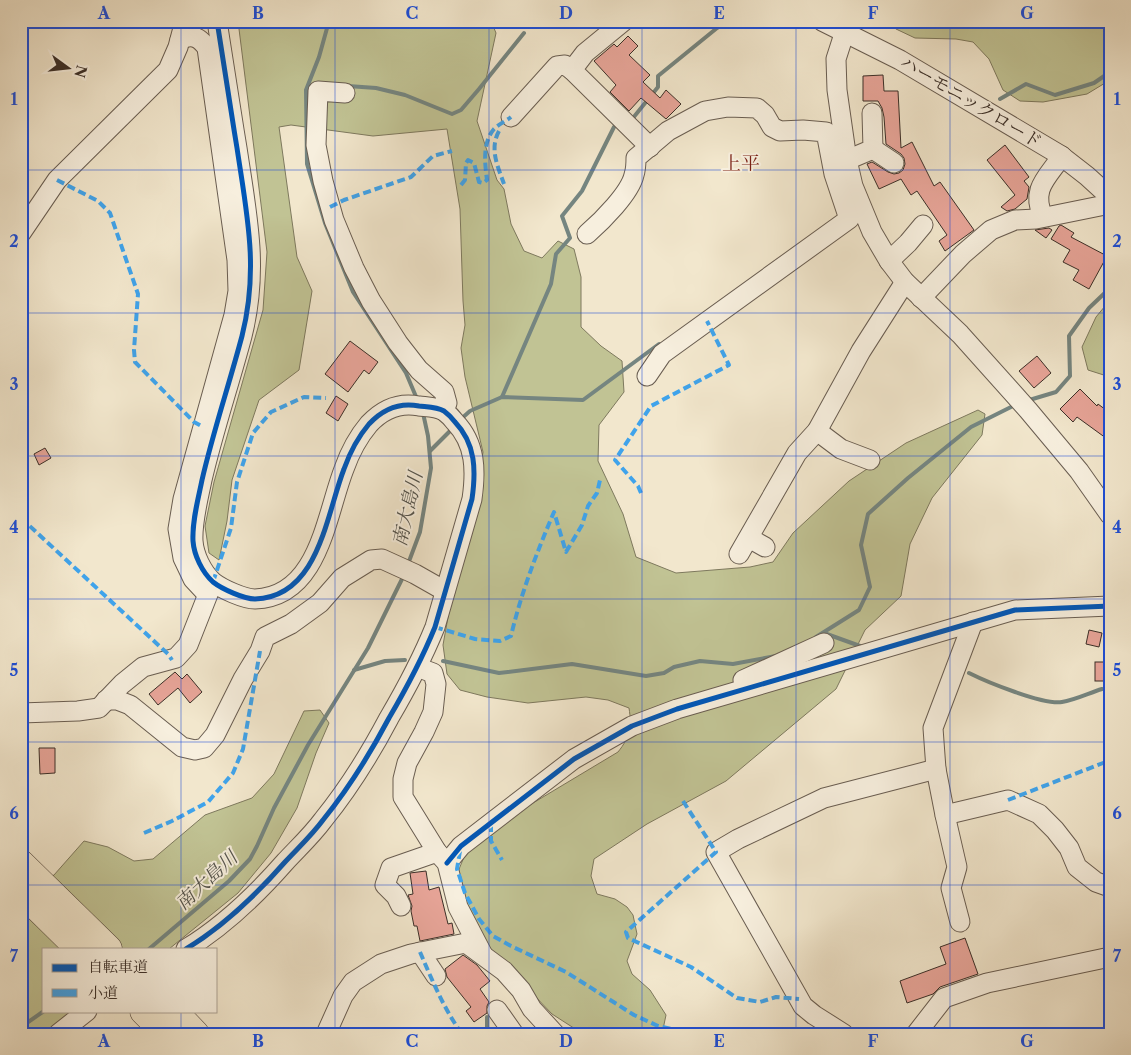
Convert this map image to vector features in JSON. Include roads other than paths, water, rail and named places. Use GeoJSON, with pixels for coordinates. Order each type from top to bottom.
{"type":"FeatureCollection","features":[{"type":"Feature","properties":{"kind":"highway"},"geometry":{"type":"LineString","coordinates":[[21,864],[79,948]]}},
{"type":"Feature","properties":{"kind":"highway"},"geometry":{"type":"LineString","coordinates":[[21,891],[51,907],[107,948]]}},
{"type":"Feature","properties":{"kind":"highway"},"geometry":{"type":"LineString","coordinates":[[164,1019],[195,1034]]}},
{"type":"Feature","properties":{"kind":"street"},"geometry":{"type":"LineString","coordinates":[[21,233],[57,180],[168,70],[183,28],[189,21]]}},
{"type":"Feature","properties":{"kind":"street"},"geometry":{"type":"LineString","coordinates":[[21,713],[78,711],[99,708],[143,666],[176,658],[188,645],[210,588],[193,542],[196,510],[205,467],[244,328],[251,283],[252,260],[217,21]]}},
{"type":"Feature","properties":{"kind":"street"},"geometry":{"type":"LineString","coordinates":[[572,70],[584,53],[624,21]]}},
{"type":"Feature","properties":{"kind":"street","name":"ハーモニックロード"},"geometry":{"type":"LineString","coordinates":[[822,21],[849,26],[900,60],[1062,156],[1110,197]]}},
{"type":"Feature","properties":{"kind":"street"},"geometry":{"type":"LineString","coordinates":[[647,376],[662,354],[849,219],[846,188],[847,160],[837,90],[836,59],[849,26]]}},
{"type":"Feature","properties":{"kind":"street"},"geometry":{"type":"LineString","coordinates":[[180,40],[192,36],[201,39],[207,48],[237,260],[238,292],[234,315],[183,498],[178,528],[183,558],[193,579],[210,588],[248,599],[266,598],[281,593],[300,578],[310,565],[319,546],[344,469],[356,442],[370,423],[393,406],[412,404],[447,416],[467,438],[475,465],[472,499],[435,627],[417,667],[369,755],[344,793],[322,821],[249,900],[224,922],[187,948]]}},
{"type":"Feature","properties":{"kind":"street"},"geometry":{"type":"LineString","coordinates":[[511,117],[556,66],[565,65],[650,147]]}},
{"type":"Feature","properties":{"kind":"street"},"geometry":{"type":"LineString","coordinates":[[345,93],[318,92],[316,144],[323,181],[334,220],[354,268],[376,309],[398,343],[419,370],[444,392],[447,403],[447,416]]}},
{"type":"Feature","properties":{"kind":"street"},"geometry":{"type":"LineString","coordinates":[[587,234],[626,193],[634,176],[636,158],[668,131],[705,111],[728,107],[757,108],[765,115],[772,127],[780,131],[804,130],[826,132],[834,174],[846,188],[889,262],[905,282],[960,334],[1016,396],[1079,471],[1110,516]]}},
{"type":"Feature","properties":{"kind":"street"},"geometry":{"type":"LineString","coordinates":[[872,113],[873,148]]}},
{"type":"Feature","properties":{"kind":"street"},"geometry":{"type":"LineString","coordinates":[[847,160],[873,148]]}},
{"type":"Feature","properties":{"kind":"street"},"geometry":{"type":"LineString","coordinates":[[873,148],[894,163]]}},
{"type":"Feature","properties":{"kind":"street"},"geometry":{"type":"LineString","coordinates":[[1044,217],[1038,205],[1038,194],[1062,156]]}},
{"type":"Feature","properties":{"kind":"street"},"geometry":{"type":"LineString","coordinates":[[921,298],[963,254],[991,230],[1016,220],[1044,217],[1110,204]]}},
{"type":"Feature","properties":{"kind":"street"},"geometry":{"type":"LineString","coordinates":[[889,262],[923,225]]}},
{"type":"Feature","properties":{"kind":"street"},"geometry":{"type":"LineString","coordinates":[[739,554],[758,542],[797,453],[816,431],[861,351],[905,282]]}},
{"type":"Feature","properties":{"kind":"street"},"geometry":{"type":"LineString","coordinates":[[816,431],[841,449],[870,460]]}},
{"type":"Feature","properties":{"kind":"street"},"geometry":{"type":"LineString","coordinates":[[106,700],[117,700],[130,705],[182,748],[195,750],[204,748],[215,735],[243,679],[260,651],[265,637],[291,624],[320,602],[342,578],[371,560],[382,559],[415,574],[445,591]]}},
{"type":"Feature","properties":{"kind":"street"},"geometry":{"type":"LineString","coordinates":[[401,906],[396,896],[385,885],[391,868],[442,858],[461,846],[574,759],[632,726],[677,709],[1015,610],[1110,606]]}},
{"type":"Feature","properties":{"kind":"street"},"geometry":{"type":"LineString","coordinates":[[960,922],[951,888],[957,867],[936,769],[933,728],[973,622]]}},
{"type":"Feature","properties":{"kind":"street"},"geometry":{"type":"LineString","coordinates":[[722,696],[738,682],[824,643]]}},
{"type":"Feature","properties":{"kind":"street"},"geometry":{"type":"LineString","coordinates":[[417,667],[433,673],[436,695],[433,712],[407,763],[403,779],[403,797],[442,858],[458,907],[483,955]]}},
{"type":"Feature","properties":{"kind":"street"},"geometry":{"type":"LineString","coordinates":[[844,1034],[803,1006],[716,852],[738,839],[824,798],[936,769]]}},
{"type":"Feature","properties":{"kind":"street"},"geometry":{"type":"LineString","coordinates":[[945,815],[1008,800],[1039,814],[1064,842],[1077,867],[1096,882],[1110,887]]}},
{"type":"Feature","properties":{"kind":"street"},"geometry":{"type":"LineString","coordinates":[[326,1034],[342,996],[353,982],[381,964],[414,950],[466,943],[504,971],[521,990],[532,1009],[555,1034]]}},
{"type":"Feature","properties":{"kind":"street"},"geometry":{"type":"LineString","coordinates":[[414,950],[436,976]]}},
{"type":"Feature","properties":{"kind":"street"},"geometry":{"type":"LineString","coordinates":[[916,1034],[944,998],[987,983],[1110,957]]}},
{"type":"Feature","properties":{"kind":"street"},"geometry":{"type":"LineString","coordinates":[[532,1009],[536,1034]]}},
{"type":"Feature","properties":{"kind":"street"},"geometry":{"type":"LineString","coordinates":[[498,1010],[514,1034]]}},
{"type":"Feature","properties":{"kind":"street"},"geometry":{"type":"LineString","coordinates":[[58,1034],[85,1012]]}},
{"type":"Feature","properties":{"kind":"waterway","name":"南大島川"},"geometry":{"type":"LineString","coordinates":[[329,21],[319,57],[306,90],[307,164],[325,223],[353,292],[406,373],[417,399]]}},
{"type":"Feature","properties":{"kind":"waterway"},"geometry":{"type":"LineString","coordinates":[[633,118],[658,87],[658,76],[717,28],[730,21]]}},
{"type":"Feature","properties":{"kind":"waterway"},"geometry":{"type":"LineString","coordinates":[[740,21],[768,22]]}},
{"type":"Feature","properties":{"kind":"waterway"},"geometry":{"type":"LineString","coordinates":[[348,86],[376,88],[405,95],[452,114],[461,110],[524,33]]}},
{"type":"Feature","properties":{"kind":"waterway"},"geometry":{"type":"LineString","coordinates":[[1000,99],[1026,84],[1055,95],[1094,83],[1110,72]]}},
{"type":"Feature","properties":{"kind":"waterway"},"geometry":{"type":"LineString","coordinates":[[502,397],[551,284],[556,254],[570,238],[562,216],[582,191],[614,127]]}},
{"type":"Feature","properties":{"kind":"waterway"},"geometry":{"type":"LineString","coordinates":[[1026,401],[1056,392],[1070,376],[1069,336],[1089,308],[1110,288]]}},
{"type":"Feature","properties":{"kind":"waterway"},"geometry":{"type":"LineString","coordinates":[[461,419],[470,411],[502,397],[583,400],[659,344]]}},
{"type":"Feature","properties":{"kind":"waterway"},"geometry":{"type":"LineString","coordinates":[[816,637],[859,610],[870,587],[861,545],[868,514],[908,478],[971,427],[1015,405]]}},
{"type":"Feature","properties":{"kind":"waterway","name":"南大島川"},"geometry":{"type":"LineString","coordinates":[[408,564],[420,532],[431,468],[428,436],[423,413]]}},
{"type":"Feature","properties":{"kind":"waterway"},"geometry":{"type":"LineString","coordinates":[[430,451],[453,428]]}},
{"type":"Feature","properties":{"kind":"waterway","name":"南大島川"},"geometry":{"type":"LineString","coordinates":[[150,948],[229,881],[250,859],[274,808],[308,745],[368,648],[404,575]]}},
{"type":"Feature","properties":{"kind":"waterway"},"geometry":{"type":"LineString","coordinates":[[824,633],[860,646]]}},
{"type":"Feature","properties":{"kind":"waterway"},"geometry":{"type":"LineString","coordinates":[[443,661],[499,673],[572,664],[646,676],[664,673],[674,667],[700,661],[733,664],[776,656]]}},
{"type":"Feature","properties":{"kind":"waterway"},"geometry":{"type":"LineString","coordinates":[[354,670],[385,661],[405,660]]}},
{"type":"Feature","properties":{"kind":"waterway"},"geometry":{"type":"LineString","coordinates":[[969,673],[1029,697],[1053,702],[1067,701],[1102,689]]}},
{"type":"Feature","properties":{"kind":"waterway","name":"南大島川"},"geometry":{"type":"LineString","coordinates":[[21,1027],[43,1012]]}},
{"type":"Feature","properties":{"kind":"waterway"},"geometry":{"type":"LineString","coordinates":[[487,1017],[487,1034]]}},
{"type":"Feature","properties":{"kind":"district","name":"上平"},"geometry":{"type":"Point","coordinates":[741,163]}}]}
